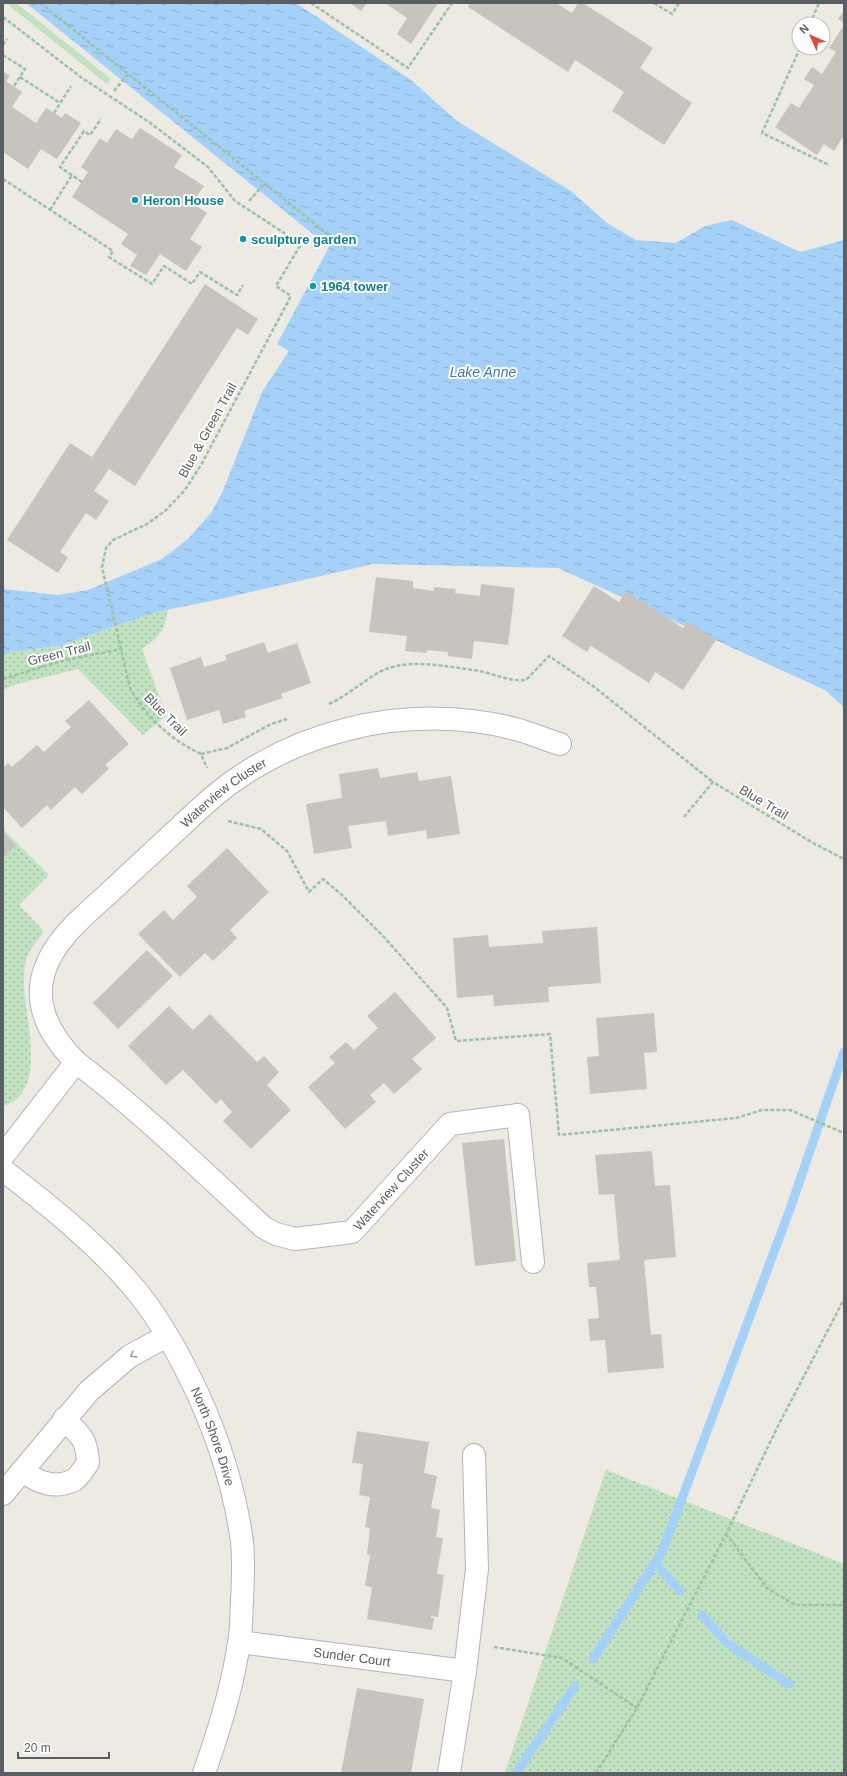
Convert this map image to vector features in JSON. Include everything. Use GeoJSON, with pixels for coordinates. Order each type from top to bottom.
{"type":"FeatureCollection","features":[{"type":"Feature","properties":{"kind":"street","name":"Waterview Cluster"},"geometry":{"type":"LineString","coordinates":[[533,1262],[518,1115],[450,1124],[352,1232],[295,1239],[276,1234],[264,1227],[148,1119],[116,1092],[76,1062],[52,1033],[44,1016],[40,995],[44,973],[52,952],[78,921],[218,793],[254,768],[298,745],[349,729],[388,721],[435,718],[481,723],[518,730],[560,744]]}},
{"type":"Feature","properties":{"kind":"street"},"geometry":{"type":"LineString","coordinates":[[3,1156],[76,1062]]}},
{"type":"Feature","properties":{"kind":"street","name":"North Shore Drive"},"geometry":{"type":"LineString","coordinates":[[3,1170],[56,1212],[114,1266],[138,1294],[167,1336],[187,1371],[212,1425],[232,1487],[242,1543],[243,1582],[240,1642],[222,1718],[204,1773]]}},
{"type":"Feature","properties":{"kind":"street"},"geometry":{"type":"LineString","coordinates":[[3,1494],[64,1419],[89,1391],[107,1374],[130,1356],[167,1336]]}},
{"type":"Feature","properties":{"kind":"street"},"geometry":{"type":"LineString","coordinates":[[22,1471],[37,1481],[56,1486],[75,1479],[88,1463],[88,1450],[84,1440],[64,1419]]}},
{"type":"Feature","properties":{"kind":"street"},"geometry":{"type":"LineString","coordinates":[[449,1773],[465,1671],[477,1569],[474,1455]]}},
{"type":"Feature","properties":{"kind":"street","name":"Sunder Court"},"geometry":{"type":"LineString","coordinates":[[240,1642],[465,1671]]}},
{"type":"Feature","properties":{"kind":"path"},"geometry":{"type":"LineString","coordinates":[[40,3],[346,249]]}},
{"type":"Feature","properties":{"kind":"path"},"geometry":{"type":"LineString","coordinates":[[311,3],[408,68],[452,3]]}},
{"type":"Feature","properties":{"kind":"path"},"geometry":{"type":"LineString","coordinates":[[654,3],[672,14],[679,3]]}},
{"type":"Feature","properties":{"kind":"path"},"geometry":{"type":"LineString","coordinates":[[813,16],[819,3]]}},
{"type":"Feature","properties":{"kind":"path","name":"Blue & Green Trail"},"geometry":{"type":"LineString","coordinates":[[3,17],[82,78],[149,122],[208,167],[235,201],[301,244],[276,286],[291,296],[269,340],[201,465],[185,490],[165,511],[147,524],[113,540],[106,548],[102,567]]}},
{"type":"Feature","properties":{"kind":"path"},"geometry":{"type":"LineString","coordinates":[[3,45],[7,39]]}},
{"type":"Feature","properties":{"kind":"path"},"geometry":{"type":"LineString","coordinates":[[3,55],[25,70],[14,86]]}},
{"type":"Feature","properties":{"kind":"path"},"geometry":{"type":"LineString","coordinates":[[796,56],[762,133],[830,165]]}},
{"type":"Feature","properties":{"kind":"path"},"geometry":{"type":"LineString","coordinates":[[114,90],[128,74]]}},
{"type":"Feature","properties":{"kind":"path"},"geometry":{"type":"LineString","coordinates":[[20,77],[60,103]]}},
{"type":"Feature","properties":{"kind":"path"},"geometry":{"type":"LineString","coordinates":[[54,113],[71,86]]}},
{"type":"Feature","properties":{"kind":"path"},"geometry":{"type":"LineString","coordinates":[[82,182],[60,167],[84,131],[90,135],[101,119]]}},
{"type":"Feature","properties":{"kind":"path"},"geometry":{"type":"LineString","coordinates":[[50,210],[72,175]]}},
{"type":"Feature","properties":{"kind":"path"},"geometry":{"type":"LineString","coordinates":[[3,179],[113,251],[109,257],[152,284],[164,266],[192,284],[200,272],[237,295],[243,286]]}},
{"type":"Feature","properties":{"kind":"path"},"geometry":{"type":"LineString","coordinates":[[249,201],[265,183]]}},
{"type":"Feature","properties":{"kind":"path"},"geometry":{"type":"LineString","coordinates":[[309,284],[313,286]]}},
{"type":"Feature","properties":{"kind":"path","name":"Blue Trail"},"geometry":{"type":"LineString","coordinates":[[102,567],[130,688],[139,704],[168,734],[183,746],[201,754],[228,821],[261,828],[287,851],[309,892],[323,879],[342,895],[384,937],[447,1008],[456,1041],[550,1034],[559,1136],[736,1118],[762,1110],[790,1110],[844,1132]]}},
{"type":"Feature","properties":{"kind":"path","name":"Green Trail"},"geometry":{"type":"LineString","coordinates":[[3,679],[60,660],[121,648]]}},
{"type":"Feature","properties":{"kind":"path","name":"Blue Trail"},"geometry":{"type":"LineString","coordinates":[[684,817],[713,782],[813,843],[844,859]]}},
{"type":"Feature","properties":{"kind":"path"},"geometry":{"type":"LineString","coordinates":[[596,1773],[637,1708],[726,1534],[778,1426],[844,1300]]}},
{"type":"Feature","properties":{"kind":"path"},"geometry":{"type":"LineString","coordinates":[[726,1534],[767,1588],[795,1605],[844,1605]]}},
{"type":"Feature","properties":{"kind":"path"},"geometry":{"type":"LineString","coordinates":[[468,1642],[562,1658],[637,1708]]}},
{"type":"Feature","properties":{"kind":"green space"},"geometry":{"type":"Polygon","coordinates":[[[6,3],[16,3],[111,79],[107,84],[6,3]]]}},
{"type":"Feature","properties":{"kind":"green space"},"geometry":{"type":"Polygon","coordinates":[[[168,609],[161,633],[142,649],[166,716],[143,735],[78,669],[17,684],[3,690],[3,655],[14,651],[59,646],[168,609]]]}},
{"type":"Feature","properties":{"kind":"green space"},"geometry":{"type":"Polygon","coordinates":[[[3,829],[49,875],[19,905],[41,928],[43,933],[30,952],[25,965],[24,981],[31,1065],[27,1083],[19,1097],[3,1106],[3,829]]]}},
{"type":"Feature","properties":{"kind":"green space"},"geometry":{"type":"Polygon","coordinates":[[[606,1470],[844,1564],[844,1773],[505,1773],[606,1470]]]}},
{"type":"Feature","properties":{"kind":"water","name":"Lake Anne"},"geometry":{"type":"Polygon","coordinates":[[[26,3],[296,3],[411,80],[457,121],[571,191],[607,223],[636,240],[676,243],[705,226],[732,220],[800,252],[844,240],[844,707],[825,690],[558,568],[373,564],[216,600],[156,612],[59,646],[14,651],[3,655],[3,589],[58,595],[88,590],[162,559],[189,538],[211,513],[222,493],[262,392],[289,351],[277,344],[329,247],[26,3]]]}},
{"type":"Feature","properties":{"kind":"building"},"geometry":{"type":"Polygon","coordinates":[[[350,3],[367,3],[361,11],[350,3]]]}},
{"type":"Feature","properties":{"kind":"building"},"geometry":{"type":"Polygon","coordinates":[[[385,3],[438,3],[411,44],[397,34],[407,18],[385,3]]]}},
{"type":"Feature","properties":{"kind":"building"},"geometry":{"type":"Polygon","coordinates":[[[470,3],[556,3],[572,13],[578,3],[583,3],[653,48],[640,68],[692,103],[664,145],[612,111],[624,92],[575,60],[568,72],[468,7],[470,3]]]}},
{"type":"Feature","properties":{"kind":"building"},"geometry":{"type":"Polygon","coordinates":[[[844,11],[844,23],[838,19],[844,11]]]}},
{"type":"Feature","properties":{"kind":"building"},"geometry":{"type":"Polygon","coordinates":[[[844,25],[844,135],[834,151],[824,144],[817,155],[775,127],[791,103],[799,108],[814,85],[804,79],[812,67],[822,74],[836,52],[831,49],[831,45],[844,25]]]}},
{"type":"Feature","properties":{"kind":"building"},"geometry":{"type":"Polygon","coordinates":[[[3,71],[10,76],[6,81],[22,92],[12,107],[36,123],[46,108],[62,118],[65,113],[81,123],[57,159],[41,149],[28,169],[3,152],[3,71]]]}},
{"type":"Feature","properties":{"kind":"building","name":"Heron House"},"geometry":{"type":"Polygon","coordinates":[[[140,128],[182,155],[174,167],[204,186],[192,203],[207,213],[190,239],[202,247],[186,271],[160,254],[146,275],[130,266],[137,255],[121,244],[128,234],[72,197],[88,172],[81,167],[100,138],[107,143],[116,129],[132,139],[140,128]]]}},
{"type":"Feature","properties":{"kind":"building"},"geometry":{"type":"Polygon","coordinates":[[[205,284],[258,319],[248,335],[237,328],[135,486],[109,469],[94,491],[109,501],[96,520],[86,513],[60,552],[68,557],[58,573],[7,540],[70,443],[92,457],[205,284]]]}},
{"type":"Feature","properties":{"kind":"building"},"geometry":{"type":"Polygon","coordinates":[[[376,577],[413,581],[413,588],[434,591],[434,587],[456,589],[455,593],[480,596],[481,584],[515,588],[508,645],[474,641],[472,659],[448,656],[448,652],[427,650],[426,653],[405,651],[407,636],[369,632],[376,577]]]}},
{"type":"Feature","properties":{"kind":"building"},"geometry":{"type":"Polygon","coordinates":[[[594,586],[619,602],[626,591],[683,628],[687,621],[716,640],[683,690],[655,672],[649,683],[591,646],[587,652],[562,636],[594,586]]]}},
{"type":"Feature","properties":{"kind":"building"},"geometry":{"type":"Polygon","coordinates":[[[264,642],[268,653],[297,643],[311,683],[281,694],[283,698],[244,711],[246,717],[223,724],[219,710],[187,720],[170,668],[201,657],[204,667],[227,660],[225,655],[264,642]]]}},
{"type":"Feature","properties":{"kind":"building"},"geometry":{"type":"Polygon","coordinates":[[[89,700],[129,744],[105,765],[109,769],[82,794],[75,787],[51,810],[47,805],[22,828],[3,807],[3,768],[8,763],[12,767],[37,745],[44,752],[71,727],[65,721],[89,700]]]}},
{"type":"Feature","properties":{"kind":"building"},"geometry":{"type":"Polygon","coordinates":[[[378,768],[380,778],[417,772],[419,781],[451,776],[460,834],[427,839],[426,830],[388,836],[386,821],[348,826],[352,848],[314,854],[306,804],[342,798],[339,774],[378,768]]]}},
{"type":"Feature","properties":{"kind":"building"},"geometry":{"type":"Polygon","coordinates":[[[3,832],[16,845],[3,857],[3,832]]]}},
{"type":"Feature","properties":{"kind":"building"},"geometry":{"type":"Polygon","coordinates":[[[227,848],[269,892],[230,930],[237,938],[213,961],[205,953],[180,977],[138,934],[164,910],[173,920],[197,897],[187,886],[227,848]]]}},
{"type":"Feature","properties":{"kind":"building"},"geometry":{"type":"Polygon","coordinates":[[[597,927],[601,983],[548,987],[549,1002],[494,1006],[493,995],[457,998],[453,938],[488,935],[489,947],[543,943],[542,931],[597,927]]]}},
{"type":"Feature","properties":{"kind":"building"},"geometry":{"type":"Polygon","coordinates":[[[147,950],[173,976],[118,1029],[93,1003],[147,950]]]}},
{"type":"Feature","properties":{"kind":"building"},"geometry":{"type":"Polygon","coordinates":[[[395,992],[436,1038],[412,1059],[422,1069],[394,1094],[384,1083],[370,1095],[376,1102],[345,1129],[308,1087],[335,1063],[329,1057],[346,1042],[354,1050],[378,1028],[367,1016],[395,992]]]}},
{"type":"Feature","properties":{"kind":"building"},"geometry":{"type":"Polygon","coordinates":[[[169,1006],[193,1030],[210,1014],[257,1062],[264,1056],[279,1072],[267,1085],[291,1110],[251,1149],[223,1121],[232,1112],[221,1099],[216,1104],[183,1070],[166,1085],[128,1046],[169,1006]]]}},
{"type":"Feature","properties":{"kind":"building"},"geometry":{"type":"Polygon","coordinates":[[[654,1013],[657,1052],[644,1053],[647,1089],[590,1094],[587,1057],[599,1056],[596,1018],[654,1013]]]}},
{"type":"Feature","properties":{"kind":"building"},"geometry":{"type":"Polygon","coordinates":[[[504,1139],[516,1261],[475,1266],[462,1143],[504,1139]]]}},
{"type":"Feature","properties":{"kind":"building"},"geometry":{"type":"Polygon","coordinates":[[[652,1151],[655,1186],[670,1185],[676,1257],[644,1260],[651,1335],[661,1334],[664,1368],[608,1373],[605,1340],[590,1341],[588,1319],[599,1318],[596,1287],[589,1287],[587,1263],[620,1260],[614,1194],[599,1195],[595,1155],[652,1151]]]}},
{"type":"Feature","properties":{"kind":"building"},"geometry":{"type":"Polygon","coordinates":[[[357,1431],[429,1442],[424,1473],[437,1476],[431,1508],[440,1510],[436,1537],[443,1538],[437,1574],[444,1575],[438,1617],[431,1616],[431,1618],[434,1618],[432,1630],[367,1619],[372,1587],[365,1586],[370,1555],[367,1554],[370,1528],[365,1527],[370,1497],[359,1495],[363,1464],[352,1463],[357,1431]]]}},
{"type":"Feature","properties":{"kind":"building"},"geometry":{"type":"Polygon","coordinates":[[[357,1688],[424,1699],[411,1773],[341,1773],[357,1688]]]}},
{"type":"Feature","properties":{"kind":"waterway"},"geometry":{"type":"LineString","coordinates":[[593,1659],[662,1552],[790,1209],[844,1052]]}},
{"type":"Feature","properties":{"kind":"waterway"},"geometry":{"type":"LineString","coordinates":[[655,1563],[680,1591]]}},
{"type":"Feature","properties":{"kind":"waterway"},"geometry":{"type":"LineString","coordinates":[[702,1615],[727,1643],[789,1684]]}},
{"type":"Feature","properties":{"kind":"waterway"},"geometry":{"type":"LineString","coordinates":[[516,1773],[575,1686]]}},
{"type":"Feature","properties":{"kind":"place","name":"Heron House"},"geometry":{"type":"Point","coordinates":[135,200]}},
{"type":"Feature","properties":{"kind":"place","name":"sculpture garden"},"geometry":{"type":"Point","coordinates":[243,239]}},
{"type":"Feature","properties":{"kind":"place","name":"1964 tower"},"geometry":{"type":"Point","coordinates":[313,286]}}]}
